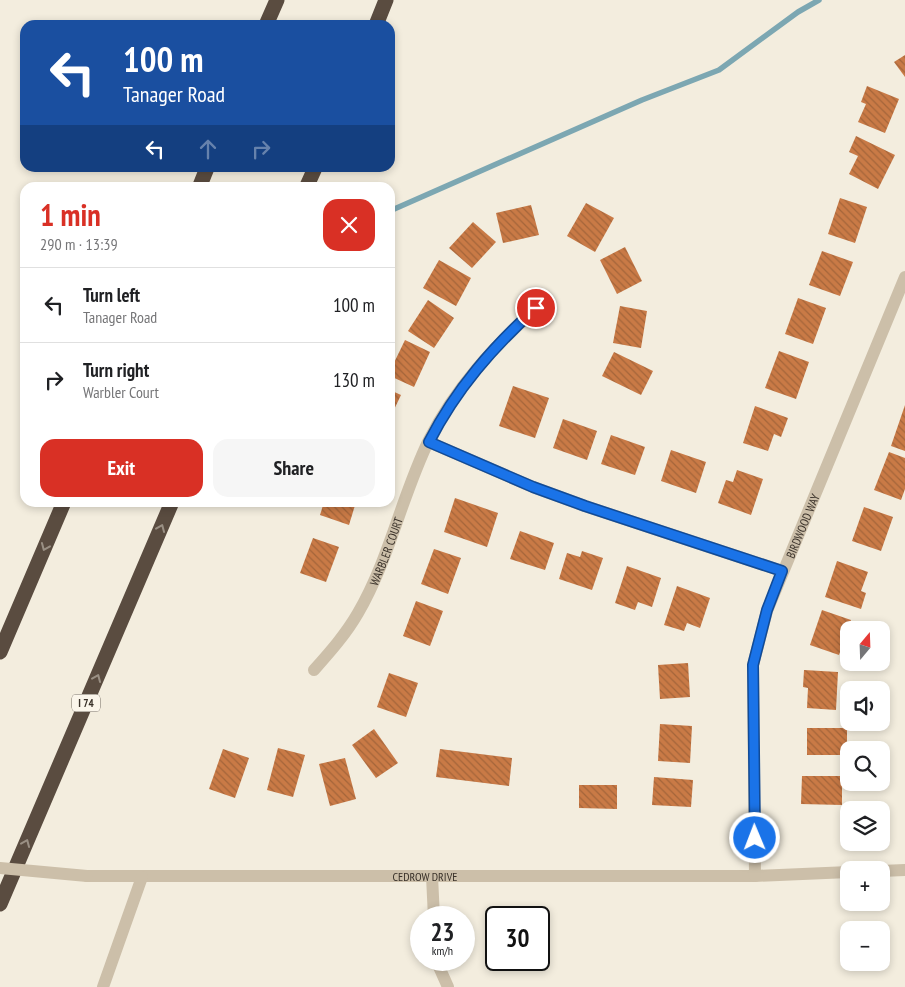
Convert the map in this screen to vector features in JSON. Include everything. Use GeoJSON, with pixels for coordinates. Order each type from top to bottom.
{"type":"FeatureCollection","features":[{"type":"Feature","properties":{"kind":"highway"},"geometry":{"type":"LineString","coordinates":[[268,20],[277,0]]}},
{"type":"Feature","properties":{"kind":"highway"},"geometry":{"type":"LineString","coordinates":[[378,20],[386,0]]}},
{"type":"Feature","properties":{"kind":"highway"},"geometry":{"type":"LineString","coordinates":[[0,652],[62,507]]}},
{"type":"Feature","properties":{"kind":"highway","name":"I 74"},"geometry":{"type":"LineString","coordinates":[[0,904],[170,507]]}},
{"type":"Feature","properties":{"kind":"street","name":"BIRDWOOD WAY"},"geometry":{"type":"LineString","coordinates":[[755,876],[753,665],[767,610],[782,571],[905,277]]}},
{"type":"Feature","properties":{"kind":"street","name":"WARBLER COURT"},"geometry":{"type":"LineString","coordinates":[[314,670],[337,644],[359,612],[371,587],[429,442],[451,402],[479,365],[536,308]]}},
{"type":"Feature","properties":{"kind":"street"},"geometry":{"type":"LineString","coordinates":[[429,442],[533,487],[782,571]]}},
{"type":"Feature","properties":{"kind":"street","name":"CEDROW DRIVE"},"geometry":{"type":"LineString","coordinates":[[0,868],[87,876],[142,877],[755,876],[840,872]]}},
{"type":"Feature","properties":{"kind":"street"},"geometry":{"type":"LineString","coordinates":[[890,871],[905,870]]}},
{"type":"Feature","properties":{"kind":"street"},"geometry":{"type":"LineString","coordinates":[[432,876],[433,906]]}},
{"type":"Feature","properties":{"kind":"street"},"geometry":{"type":"LineString","coordinates":[[103,987],[142,877]]}},
{"type":"Feature","properties":{"kind":"street"},"geometry":{"type":"LineString","coordinates":[[441,971],[448,987]]}},
{"type":"Feature","properties":{"kind":"building"},"geometry":{"type":"Polygon","coordinates":[[[905,55],[905,77],[894,62],[905,55]]]}},
{"type":"Feature","properties":{"kind":"building"},"geometry":{"type":"Polygon","coordinates":[[[867,86],[899,99],[885,133],[858,122],[866,104],[861,102],[867,86]]]}},
{"type":"Feature","properties":{"kind":"building"},"geometry":{"type":"Polygon","coordinates":[[[856,136],[895,155],[878,189],[849,174],[858,156],[849,152],[856,136]]]}},
{"type":"Feature","properties":{"kind":"building"},"geometry":{"type":"Polygon","coordinates":[[[840,198],[867,207],[855,243],[828,234],[840,198]]]}},
{"type":"Feature","properties":{"kind":"building"},"geometry":{"type":"Polygon","coordinates":[[[586,203],[614,218],[595,252],[567,236],[586,203]]]}},
{"type":"Feature","properties":{"kind":"building"},"geometry":{"type":"Polygon","coordinates":[[[531,205],[539,235],[503,243],[496,213],[531,205]]]}},
{"type":"Feature","properties":{"kind":"building"},"geometry":{"type":"Polygon","coordinates":[[[473,222],[496,242],[472,268],[449,248],[473,222]]]}},
{"type":"Feature","properties":{"kind":"building"},"geometry":{"type":"Polygon","coordinates":[[[625,247],[642,281],[617,294],[600,260],[625,247]]]}},
{"type":"Feature","properties":{"kind":"building"},"geometry":{"type":"Polygon","coordinates":[[[822,251],[853,262],[840,296],[809,285],[822,251]]]}},
{"type":"Feature","properties":{"kind":"building"},"geometry":{"type":"Polygon","coordinates":[[[439,260],[471,278],[456,306],[423,288],[439,260]]]}},
{"type":"Feature","properties":{"kind":"building"},"geometry":{"type":"Polygon","coordinates":[[[798,298],[826,308],[813,344],[785,334],[798,298]]]}},
{"type":"Feature","properties":{"kind":"building"},"geometry":{"type":"Polygon","coordinates":[[[428,300],[454,318],[434,348],[408,331],[428,300]]]}},
{"type":"Feature","properties":{"kind":"building"},"geometry":{"type":"Polygon","coordinates":[[[620,306],[647,311],[641,348],[613,343],[620,306]]]}},
{"type":"Feature","properties":{"kind":"building"},"geometry":{"type":"Polygon","coordinates":[[[405,340],[430,352],[414,387],[395,378],[395,361],[405,340]]]}},
{"type":"Feature","properties":{"kind":"building"},"geometry":{"type":"Polygon","coordinates":[[[779,351],[809,362],[796,399],[765,388],[779,351]]]}},
{"type":"Feature","properties":{"kind":"building"},"geometry":{"type":"Polygon","coordinates":[[[614,352],[653,371],[641,395],[602,376],[614,352]]]}},
{"type":"Feature","properties":{"kind":"building"},"geometry":{"type":"Polygon","coordinates":[[[513,386],[549,398],[535,438],[499,426],[513,386]]]}},
{"type":"Feature","properties":{"kind":"building"},"geometry":{"type":"Polygon","coordinates":[[[395,392],[401,395],[395,408],[395,392]]]}},
{"type":"Feature","properties":{"kind":"building"},"geometry":{"type":"Polygon","coordinates":[[[905,405],[905,451],[891,446],[905,405]]]}},
{"type":"Feature","properties":{"kind":"building"},"geometry":{"type":"Polygon","coordinates":[[[755,406],[788,418],[781,437],[774,434],[768,451],[743,443],[755,406]]]}},
{"type":"Feature","properties":{"kind":"building"},"geometry":{"type":"Polygon","coordinates":[[[563,419],[597,431],[587,460],[553,448],[563,419]]]}},
{"type":"Feature","properties":{"kind":"building"},"geometry":{"type":"Polygon","coordinates":[[[611,435],[645,447],[635,475],[601,464],[611,435]]]}},
{"type":"Feature","properties":{"kind":"building"},"geometry":{"type":"Polygon","coordinates":[[[671,450],[706,462],[696,493],[661,481],[671,450]]]}},
{"type":"Feature","properties":{"kind":"building"},"geometry":{"type":"Polygon","coordinates":[[[889,452],[905,458],[905,489],[901,500],[874,490],[889,452]]]}},
{"type":"Feature","properties":{"kind":"building"},"geometry":{"type":"Polygon","coordinates":[[[737,470],[763,479],[751,515],[718,503],[726,480],[733,482],[737,470]]]}},
{"type":"Feature","properties":{"kind":"building"},"geometry":{"type":"Polygon","coordinates":[[[455,498],[498,513],[487,547],[444,532],[455,498]]]}},
{"type":"Feature","properties":{"kind":"building"},"geometry":{"type":"Polygon","coordinates":[[[322,507],[354,507],[349,525],[320,515],[322,507]]]}},
{"type":"Feature","properties":{"kind":"building"},"geometry":{"type":"Polygon","coordinates":[[[864,507],[893,517],[881,551],[852,541],[864,507]]]}},
{"type":"Feature","properties":{"kind":"building"},"geometry":{"type":"Polygon","coordinates":[[[520,531],[554,543],[545,570],[510,559],[520,531]]]}},
{"type":"Feature","properties":{"kind":"building"},"geometry":{"type":"Polygon","coordinates":[[[313,538],[339,547],[326,582],[300,573],[313,538]]]}},
{"type":"Feature","properties":{"kind":"building"},"geometry":{"type":"Polygon","coordinates":[[[434,549],[461,558],[448,594],[421,584],[434,549]]]}},
{"type":"Feature","properties":{"kind":"building"},"geometry":{"type":"Polygon","coordinates":[[[582,551],[603,558],[592,590],[559,579],[567,553],[580,557],[582,551]]]}},
{"type":"Feature","properties":{"kind":"building"},"geometry":{"type":"Polygon","coordinates":[[[837,561],[868,572],[861,591],[866,593],[861,609],[825,597],[837,561]]]}},
{"type":"Feature","properties":{"kind":"building"},"geometry":{"type":"Polygon","coordinates":[[[627,566],[661,578],[652,607],[638,602],[635,610],[615,603],[627,566]]]}},
{"type":"Feature","properties":{"kind":"building"},"geometry":{"type":"Polygon","coordinates":[[[677,586],[710,598],[700,628],[687,623],[684,631],[664,625],[677,586]]]}},
{"type":"Feature","properties":{"kind":"building"},"geometry":{"type":"Polygon","coordinates":[[[416,601],[443,611],[430,646],[403,636],[416,601]]]}},
{"type":"Feature","properties":{"kind":"building"},"geometry":{"type":"Polygon","coordinates":[[[822,610],[851,620],[840,621],[839,655],[810,645],[822,610]]]}},
{"type":"Feature","properties":{"kind":"building"},"geometry":{"type":"Polygon","coordinates":[[[688,663],[690,697],[660,699],[658,665],[688,663]]]}},
{"type":"Feature","properties":{"kind":"building"},"geometry":{"type":"Polygon","coordinates":[[[804,670],[838,672],[836,710],[807,708],[808,688],[803,687],[804,670]]]}},
{"type":"Feature","properties":{"kind":"building"},"geometry":{"type":"Polygon","coordinates":[[[389,673],[418,683],[406,717],[377,707],[389,673]]]}},
{"type":"Feature","properties":{"kind":"building"},"geometry":{"type":"Polygon","coordinates":[[[660,724],[692,726],[690,763],[658,761],[660,724]]]}},
{"type":"Feature","properties":{"kind":"building"},"geometry":{"type":"Polygon","coordinates":[[[807,728],[840,728],[840,731],[847,731],[847,741],[840,741],[840,755],[807,755],[807,728]]]}},
{"type":"Feature","properties":{"kind":"building"},"geometry":{"type":"Polygon","coordinates":[[[374,729],[398,763],[376,778],[352,745],[374,729]]]}},
{"type":"Feature","properties":{"kind":"building"},"geometry":{"type":"Polygon","coordinates":[[[278,748],[305,755],[293,797],[267,790],[278,748]]]}},
{"type":"Feature","properties":{"kind":"building"},"geometry":{"type":"Polygon","coordinates":[[[223,749],[249,758],[235,798],[209,789],[223,749]]]}},
{"type":"Feature","properties":{"kind":"building"},"geometry":{"type":"Polygon","coordinates":[[[440,749],[512,758],[509,786],[436,777],[440,749]]]}},
{"type":"Feature","properties":{"kind":"building"},"geometry":{"type":"Polygon","coordinates":[[[345,758],[356,799],[330,806],[319,764],[345,758]]]}},
{"type":"Feature","properties":{"kind":"building"},"geometry":{"type":"Polygon","coordinates":[[[802,776],[840,776],[842,801],[840,801],[840,805],[801,804],[802,776]]]}},
{"type":"Feature","properties":{"kind":"building"},"geometry":{"type":"Polygon","coordinates":[[[654,777],[693,780],[691,807],[652,805],[654,777]]]}},
{"type":"Feature","properties":{"kind":"building"},"geometry":{"type":"Polygon","coordinates":[[[579,785],[617,785],[617,809],[579,808],[579,785]]]}},
{"type":"Feature","properties":{"kind":"waterway"},"geometry":{"type":"LineString","coordinates":[[395,209],[642,100],[719,70],[798,12],[819,0]]}},
{"type":"Feature","properties":{"kind":"route"},"geometry":{"type":"LineString","coordinates":[[536,308],[479,365],[451,402],[429,442],[533,487],[782,571],[767,610],[753,665],[755,838]]}}]}
